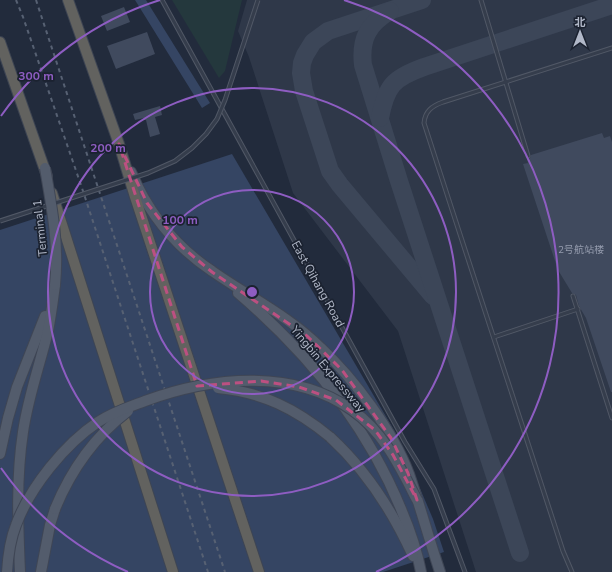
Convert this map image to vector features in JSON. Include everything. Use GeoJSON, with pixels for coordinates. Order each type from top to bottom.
{"type":"FeatureCollection","features":[{"type":"Feature","properties":{"kind":"highway"},"geometry":{"type":"LineString","coordinates":[[68,0],[119,144],[258,572]]}},
{"type":"Feature","properties":{"kind":"highway"},"geometry":{"type":"LineString","coordinates":[[0,42],[45,168],[173,572]]}},
{"type":"Feature","properties":{"kind":"main road","name":"Yingbin Expressway"},"geometry":{"type":"LineString","coordinates":[[119,144],[139,190],[157,218],[182,246],[276,328],[315,370],[352,416],[376,455],[393,490],[412,536],[421,572]]}},
{"type":"Feature","properties":{"kind":"main road","name":"Terminal 1"},"geometry":{"type":"LineString","coordinates":[[45,168],[56,235],[55,285]]}},
{"type":"Feature","properties":{"kind":"main road","name":"Yingbin Expressway"},"geometry":{"type":"LineString","coordinates":[[212,272],[280,315],[316,343],[342,370],[367,402],[391,438],[408,473],[417,500]]}},
{"type":"Feature","properties":{"kind":"main road"},"geometry":{"type":"LineString","coordinates":[[0,454],[17,387],[41,329],[55,285]]}},
{"type":"Feature","properties":{"kind":"main road"},"geometry":{"type":"LineString","coordinates":[[20,572],[18,500],[23,432],[48,331],[55,285]]}},
{"type":"Feature","properties":{"kind":"main road"},"geometry":{"type":"LineString","coordinates":[[7,572],[9,551],[16,525],[28,500],[47,472],[72,444],[98,422],[127,407],[162,395],[214,383],[261,381],[319,392],[353,410],[375,430],[393,455],[417,500],[440,572]]}},
{"type":"Feature","properties":{"kind":"main road"},"geometry":{"type":"LineString","coordinates":[[182,390],[200,387],[215,387],[251,393],[267,398],[291,409],[318,427],[342,448],[361,470],[380,496],[396,522],[421,572]]}},
{"type":"Feature","properties":{"kind":"main road"},"geometry":{"type":"LineString","coordinates":[[41,572],[50,525],[68,479],[95,441],[115,421],[143,402]]}},
{"type":"Feature","properties":{"kind":"lane","name":"East Qihang Road"},"geometry":{"type":"LineString","coordinates":[[162,0],[398,428],[434,490],[465,572]]}},
{"type":"Feature","properties":{"kind":"lane"},"geometry":{"type":"LineString","coordinates":[[0,221],[148,173],[175,161],[192,148],[206,134],[217,119],[225,100],[258,0]]}},
{"type":"Feature","properties":{"kind":"lane"},"geometry":{"type":"LineString","coordinates":[[481,0],[528,156]]}},
{"type":"Feature","properties":{"kind":"lane"},"geometry":{"type":"LineString","coordinates":[[572,572],[563,551],[424,123],[428,111],[436,105],[612,48]]}},
{"type":"Feature","properties":{"kind":"lane"},"geometry":{"type":"LineString","coordinates":[[573,296],[612,418]]}},
{"type":"Feature","properties":{"kind":"lane"},"geometry":{"type":"LineString","coordinates":[[494,337],[578,309]]}},
{"type":"Feature","properties":{"kind":"highlighted area"},"geometry":{"type":"Polygon","coordinates":[[[119,144],[147,203],[182,247],[212,272],[307,336],[342,370],[391,438],[408,473],[417,500],[393,455],[375,430],[336,400],[299,387],[261,381],[197,386],[119,144]]]}},
{"type":"Feature","properties":{"kind":"shaded area"},"geometry":{"type":"Polygon","coordinates":[[[247,0],[612,0],[612,572],[476,572],[398,331],[293,193],[249,57],[238,31],[247,0]]]}},
{"type":"Feature","properties":{"kind":"green space"},"geometry":{"type":"Polygon","coordinates":[[[172,0],[242,0],[225,71],[219,78],[172,0]]]}},
{"type":"Feature","properties":{"kind":"water"},"geometry":{"type":"Polygon","coordinates":[[[135,0],[146,0],[210,103],[202,108],[135,0]]]}},
{"type":"Feature","properties":{"kind":"water"},"geometry":{"type":"Polygon","coordinates":[[[232,154],[398,437],[433,519],[444,552],[383,572],[0,572],[0,230],[232,154]]]}},
{"type":"Feature","properties":{"kind":"building"},"geometry":{"type":"Polygon","coordinates":[[[124,7],[130,22],[107,31],[101,16],[124,7]]]}},
{"type":"Feature","properties":{"kind":"building"},"geometry":{"type":"Polygon","coordinates":[[[147,32],[155,54],[116,69],[107,46],[147,32]]]}},
{"type":"Feature","properties":{"kind":"building"},"geometry":{"type":"Polygon","coordinates":[[[160,106],[162,115],[155,117],[160,134],[150,137],[146,120],[144,120],[144,118],[135,120],[133,114],[160,106]]]}},
{"type":"Feature","properties":{"kind":"building"},"geometry":{"type":"Polygon","coordinates":[[[602,133],[604,138],[610,136],[612,142],[612,392],[586,318],[579,306],[576,295],[572,293],[558,270],[523,164],[528,163],[527,159],[530,158],[531,155],[602,133]]]}},
{"type":"Feature","properties":{"kind":"taxiway"},"geometry":{"type":"LineString","coordinates":[[422,0],[328,31],[313,42],[305,55],[301,73],[304,91],[330,171],[433,296]]}},
{"type":"Feature","properties":{"kind":"taxiway"},"geometry":{"type":"LineString","coordinates":[[380,118],[382,107],[388,91],[398,80],[413,71],[612,5]]}},
{"type":"Feature","properties":{"kind":"taxiway"},"geometry":{"type":"LineString","coordinates":[[390,11],[376,21],[367,33],[363,47],[363,65],[399,181],[520,553]]}},
{"type":"Feature","properties":{"kind":"railway"},"geometry":{"type":"LineString","coordinates":[[16,0],[82,188],[208,572]]}},
{"type":"Feature","properties":{"kind":"railway"},"geometry":{"type":"LineString","coordinates":[[36,0],[225,572]]}}]}
